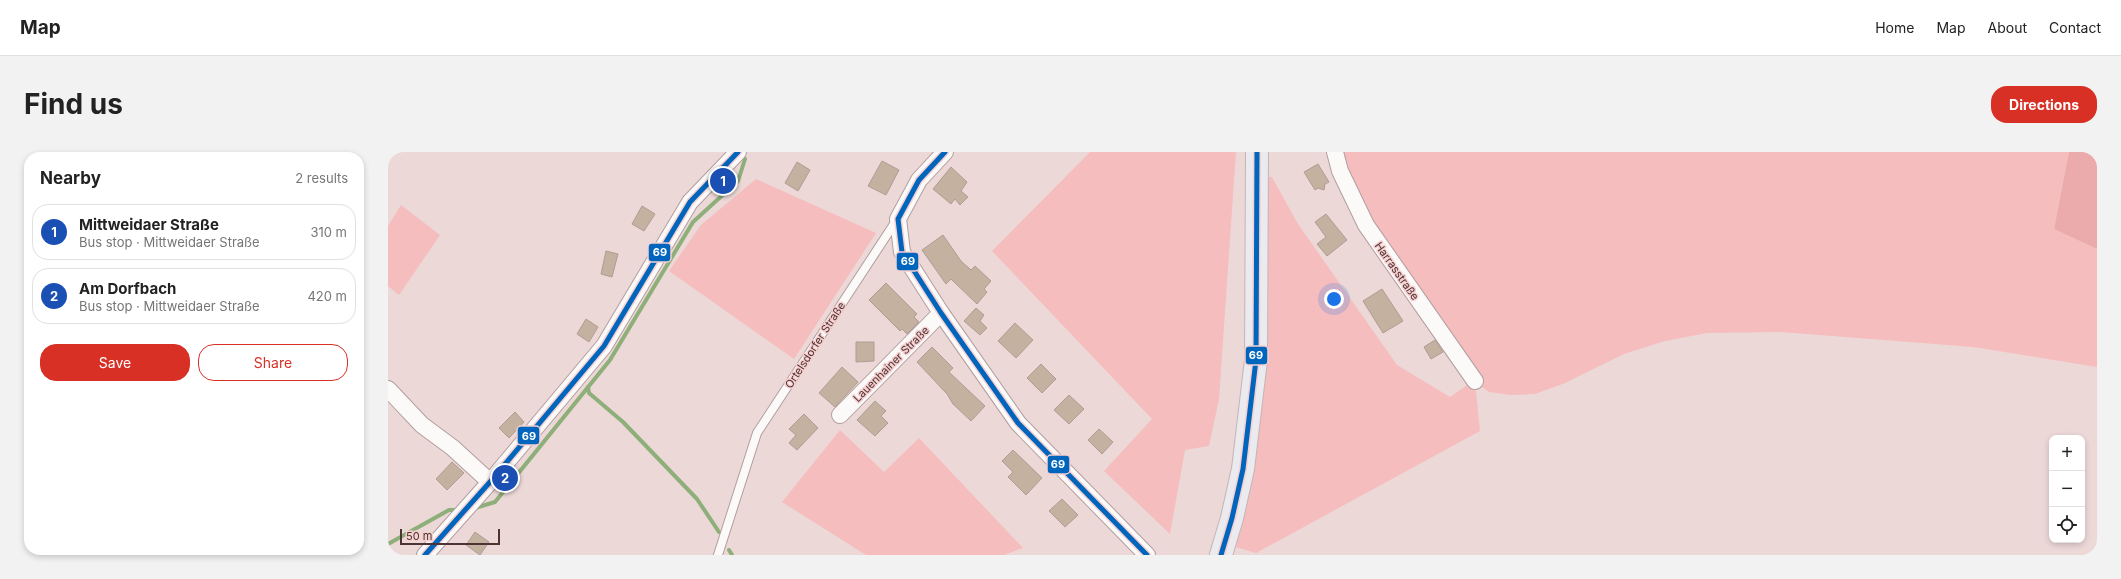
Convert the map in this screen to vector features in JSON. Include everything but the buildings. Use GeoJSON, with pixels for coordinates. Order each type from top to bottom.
{"type":"FeatureCollection","features":[{"type":"Feature","properties":{"kind":"main road"},"geometry":{"type":"LineString","coordinates":[[1221,555],[1232,518],[1243,469],[1256,360],[1256,152]]}},
{"type":"Feature","properties":{"kind":"street"},"geometry":{"type":"LineString","coordinates":[[425,555],[457,517],[490,482],[604,346],[690,202],[738,152]]}},
{"type":"Feature","properties":{"kind":"street","name":"Ortelsdorfer Straße"},"geometry":{"type":"LineString","coordinates":[[898,218],[919,180],[945,152]]}},
{"type":"Feature","properties":{"kind":"street","name":"Harrasstraße"},"geometry":{"type":"LineString","coordinates":[[1335,152],[1340,171],[1366,225],[1475,381]]}},
{"type":"Feature","properties":{"kind":"street"},"geometry":{"type":"LineString","coordinates":[[898,218],[902,252],[941,313],[1018,423],[1147,555]]}},
{"type":"Feature","properties":{"kind":"street","name":"Lauenhainer Straße"},"geometry":{"type":"LineString","coordinates":[[840,415],[941,313]]}},
{"type":"Feature","properties":{"kind":"street"},"geometry":{"type":"LineString","coordinates":[[388,389],[422,425],[490,482]]}},
{"type":"Feature","properties":{"kind":"lane","name":"Ortelsdorfer Straße"},"geometry":{"type":"LineString","coordinates":[[718,555],[757,433],[898,218]]}},
{"type":"Feature","properties":{"kind":"shaded area"},"geometry":{"type":"Polygon","coordinates":[[[1090,152],[1236,152],[1219,399],[1209,446],[1185,450],[1170,534],[1104,471],[1152,419],[992,251],[1090,152]]]}},
{"type":"Feature","properties":{"kind":"shaded area"},"geometry":{"type":"Polygon","coordinates":[[[1335,152],[2069,152],[2054,229],[2097,249],[2097,367],[1973,347],[1781,332],[1707,333],[1665,341],[1624,354],[1565,383],[1535,394],[1511,395],[1489,392],[1475,382],[1480,431],[1256,553],[1225,544],[1243,469],[1257,176],[1272,177],[1298,224],[1397,365],[1450,397],[1470,383],[1366,225],[1335,152]]]}},
{"type":"Feature","properties":{"kind":"shaded area"},"geometry":{"type":"Polygon","coordinates":[[[2069,152],[2097,152],[2097,249],[2054,229],[2069,152]]]}},
{"type":"Feature","properties":{"kind":"shaded area"},"geometry":{"type":"Polygon","coordinates":[[[756,179],[876,233],[794,359],[669,271],[701,225],[756,179]]]}},
{"type":"Feature","properties":{"kind":"shaded area"},"geometry":{"type":"Polygon","coordinates":[[[401,205],[440,235],[399,295],[388,286],[388,226],[401,205]]]}},
{"type":"Feature","properties":{"kind":"shaded area"},"geometry":{"type":"Polygon","coordinates":[[[840,430],[884,472],[919,438],[1023,548],[1004,555],[866,555],[782,502],[840,430]]]}},
{"type":"Feature","properties":{"kind":"waterway"},"geometry":{"type":"LineString","coordinates":[[472,509],[495,502],[610,360],[693,222],[738,181],[745,159]]}},
{"type":"Feature","properties":{"kind":"waterway"},"geometry":{"type":"LineString","coordinates":[[588,387],[589,393],[623,422],[697,499],[719,532]]}},
{"type":"Feature","properties":{"kind":"waterway"},"geometry":{"type":"LineString","coordinates":[[388,544],[449,510],[459,510]]}},
{"type":"Feature","properties":{"kind":"waterway"},"geometry":{"type":"LineString","coordinates":[[729,550],[732,555]]}},
{"type":"Feature","properties":{"kind":"transit line","name":"69"},"geometry":{"type":"LineString","coordinates":[[425,555],[490,482],[604,346],[690,202],[738,152]]}},
{"type":"Feature","properties":{"kind":"transit line","name":"69"},"geometry":{"type":"LineString","coordinates":[[945,152],[919,180],[898,219],[902,252],[941,313],[1018,423],[1147,555]]}},
{"type":"Feature","properties":{"kind":"transit line","name":"69"},"geometry":{"type":"LineString","coordinates":[[1221,555],[1232,518],[1243,469],[1256,360],[1257,152]]}},
{"type":"Feature","properties":{"kind":"place","name":"Mittweidaer Straße"},"geometry":{"type":"Point","coordinates":[723,181]}},
{"type":"Feature","properties":{"kind":"place","name":"Am Dorfbach"},"geometry":{"type":"Point","coordinates":[505,478]}}]}
